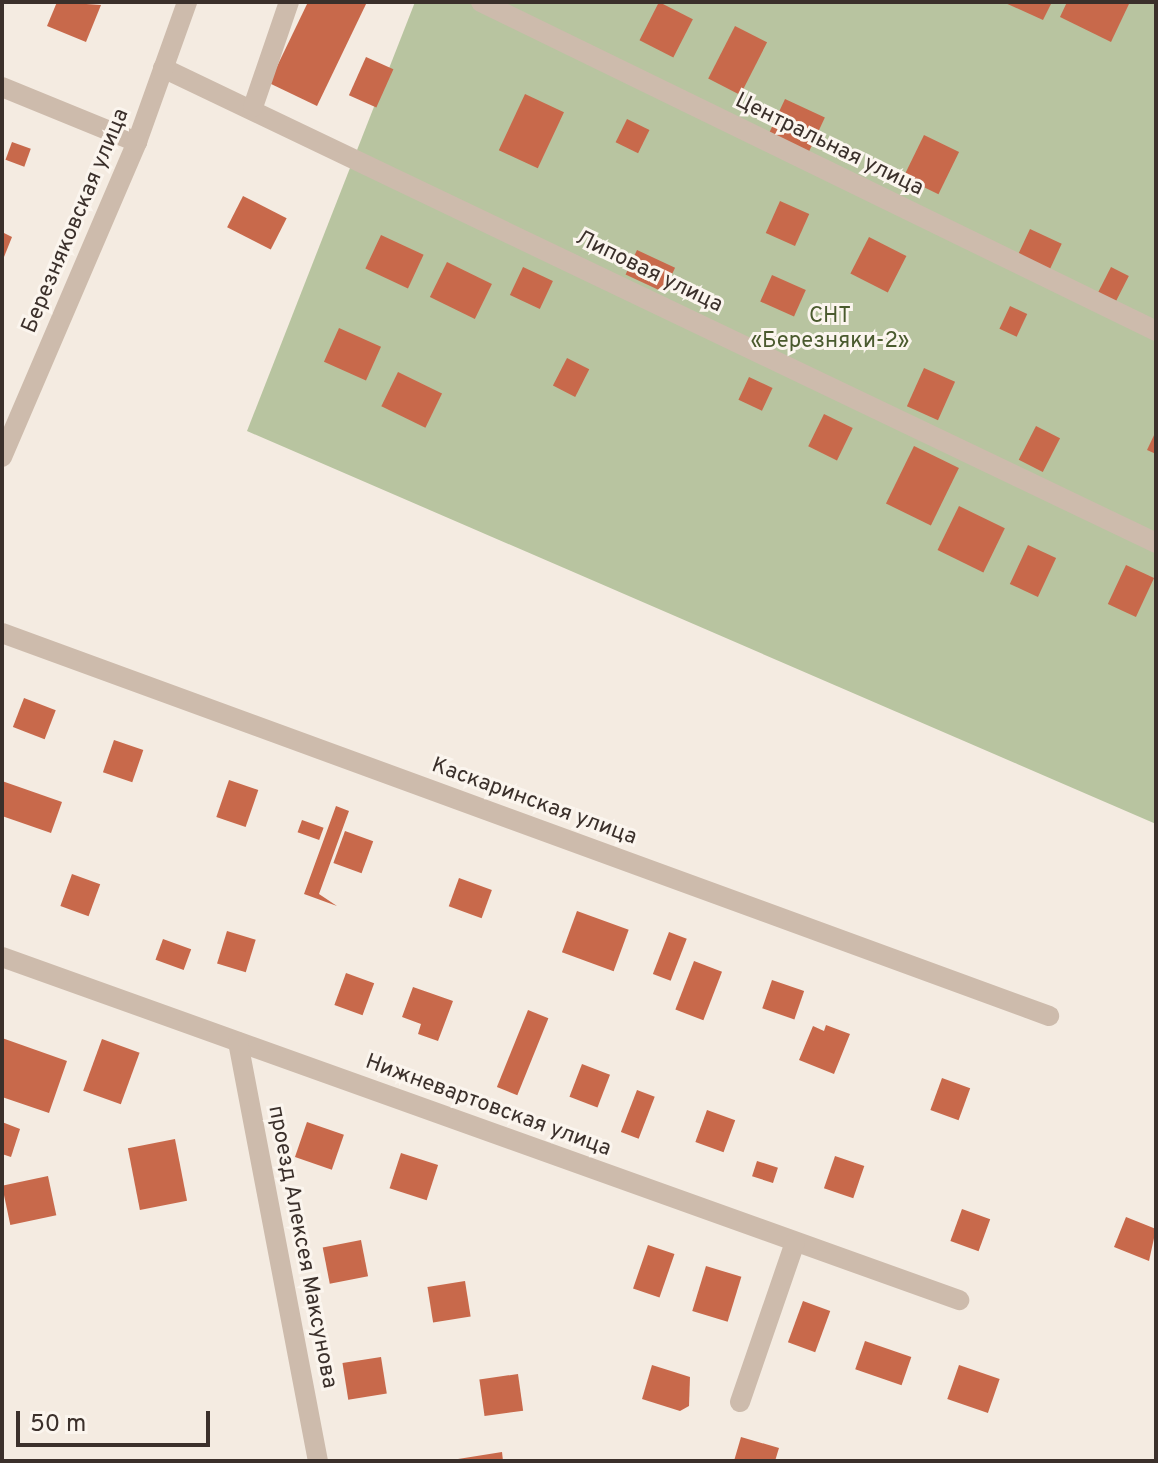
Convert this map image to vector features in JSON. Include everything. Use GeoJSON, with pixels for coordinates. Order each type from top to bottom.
{"type":"FeatureCollection","features":[{"type":"Feature","properties":{"kind":"street","name":"Березняковская улица"},"geometry":{"type":"LineString","coordinates":[[2,457],[137,142],[187,2]]}},
{"type":"Feature","properties":{"kind":"street"},"geometry":{"type":"LineString","coordinates":[[253,107],[289,2]]}},
{"type":"Feature","properties":{"kind":"street","name":"Центральная улица"},"geometry":{"type":"LineString","coordinates":[[481,2],[1156,331]]}},
{"type":"Feature","properties":{"kind":"street","name":"Липовая улица"},"geometry":{"type":"LineString","coordinates":[[163,68],[253,107],[1156,543]]}},
{"type":"Feature","properties":{"kind":"street"},"geometry":{"type":"LineString","coordinates":[[2,87],[137,142]]}},
{"type":"Feature","properties":{"kind":"street","name":"Каскаринская улица"},"geometry":{"type":"LineString","coordinates":[[2,633],[1049,1016]]}},
{"type":"Feature","properties":{"kind":"street","name":"Нижневартовская улица"},"geometry":{"type":"LineString","coordinates":[[2,957],[959,1300]]}},
{"type":"Feature","properties":{"kind":"street","name":"проезд Алексея Максунова"},"geometry":{"type":"LineString","coordinates":[[238,1042],[318,1461]]}},
{"type":"Feature","properties":{"kind":"street"},"geometry":{"type":"LineString","coordinates":[[740,1402],[795,1242]]}},
{"type":"Feature","properties":{"kind":"green space","name":"СНТ «Березняки-2»"},"geometry":{"type":"Polygon","coordinates":[[[415,2],[1156,2],[1156,824],[247,431],[415,2]]]}},
{"type":"Feature","properties":{"kind":"building"},"geometry":{"type":"Polygon","coordinates":[[[57,2],[101,5],[86,42],[47,26],[57,2]]]}},
{"type":"Feature","properties":{"kind":"building"},"geometry":{"type":"Polygon","coordinates":[[[308,2],[367,2],[317,106],[269,83],[308,2]]]}},
{"type":"Feature","properties":{"kind":"building"},"geometry":{"type":"Polygon","coordinates":[[[659,2],[693,19],[673,58],[639,40],[659,2]]]}},
{"type":"Feature","properties":{"kind":"building"},"geometry":{"type":"Polygon","coordinates":[[[1003,2],[1052,2],[1043,20],[1003,2]]]}},
{"type":"Feature","properties":{"kind":"building"},"geometry":{"type":"Polygon","coordinates":[[[1067,2],[1129,4],[1111,42],[1060,17],[1067,2]]]}},
{"type":"Feature","properties":{"kind":"building"},"geometry":{"type":"Polygon","coordinates":[[[735,26],[767,42],[740,95],[708,79],[735,26]]]}},
{"type":"Feature","properties":{"kind":"building"},"geometry":{"type":"Polygon","coordinates":[[[366,57],[393,69],[376,108],[349,95],[366,57]]]}},
{"type":"Feature","properties":{"kind":"building"},"geometry":{"type":"Polygon","coordinates":[[[525,94],[564,112],[538,168],[499,150],[525,94]]]}},
{"type":"Feature","properties":{"kind":"building"},"geometry":{"type":"Polygon","coordinates":[[[785,99],[825,118],[808,154],[768,135],[785,99]]]}},
{"type":"Feature","properties":{"kind":"building"},"geometry":{"type":"Polygon","coordinates":[[[627,119],[649,130],[638,153],[616,142],[627,119]]]}},
{"type":"Feature","properties":{"kind":"building"},"geometry":{"type":"Polygon","coordinates":[[[924,135],[959,152],[938,194],[903,177],[924,135]]]}},
{"type":"Feature","properties":{"kind":"building"},"geometry":{"type":"Polygon","coordinates":[[[12,142],[31,149],[24,167],[6,160],[12,142]]]}},
{"type":"Feature","properties":{"kind":"building"},"geometry":{"type":"Polygon","coordinates":[[[243,196],[287,218],[271,249],[227,227],[243,196]]]}},
{"type":"Feature","properties":{"kind":"building"},"geometry":{"type":"Polygon","coordinates":[[[780,201],[809,214],[795,246],[766,233],[780,201]]]}},
{"type":"Feature","properties":{"kind":"building"},"geometry":{"type":"Polygon","coordinates":[[[1030,229],[1062,244],[1049,272],[1017,257],[1030,229]]]}},
{"type":"Feature","properties":{"kind":"building"},"geometry":{"type":"Polygon","coordinates":[[[2,232],[12,237],[2,262],[2,232]]]}},
{"type":"Feature","properties":{"kind":"building"},"geometry":{"type":"Polygon","coordinates":[[[381,235],[424,255],[408,288],[365,269],[381,235]]]}},
{"type":"Feature","properties":{"kind":"building"},"geometry":{"type":"Polygon","coordinates":[[[869,237],[906,256],[888,293],[850,274],[869,237]]]}},
{"type":"Feature","properties":{"kind":"building"},"geometry":{"type":"Polygon","coordinates":[[[637,250],[675,268],[664,292],[626,274],[637,250]]]}},
{"type":"Feature","properties":{"kind":"building"},"geometry":{"type":"Polygon","coordinates":[[[447,262],[492,284],[475,319],[430,297],[447,262]]]}},
{"type":"Feature","properties":{"kind":"building"},"geometry":{"type":"Polygon","coordinates":[[[523,267],[553,281],[540,309],[510,295],[523,267]]]}},
{"type":"Feature","properties":{"kind":"building"},"geometry":{"type":"Polygon","coordinates":[[[1111,267],[1129,276],[1114,305],[1096,296],[1111,267]]]}},
{"type":"Feature","properties":{"kind":"building"},"geometry":{"type":"Polygon","coordinates":[[[772,275],[806,290],[794,317],[760,301],[772,275]]]}},
{"type":"Feature","properties":{"kind":"building"},"geometry":{"type":"Polygon","coordinates":[[[1010,306],[1027,314],[1017,337],[999,329],[1010,306]]]}},
{"type":"Feature","properties":{"kind":"building"},"geometry":{"type":"Polygon","coordinates":[[[339,328],[381,347],[366,381],[324,362],[339,328]]]}},
{"type":"Feature","properties":{"kind":"building"},"geometry":{"type":"Polygon","coordinates":[[[567,358],[589,369],[575,397],[553,386],[567,358]]]}},
{"type":"Feature","properties":{"kind":"building"},"geometry":{"type":"Polygon","coordinates":[[[924,368],[955,382],[938,420],[907,406],[924,368]]]}},
{"type":"Feature","properties":{"kind":"building"},"geometry":{"type":"Polygon","coordinates":[[[398,372],[442,393],[425,428],[381,406],[398,372]]]}},
{"type":"Feature","properties":{"kind":"building"},"geometry":{"type":"Polygon","coordinates":[[[749,377],[773,388],[762,411],[738,400],[749,377]]]}},
{"type":"Feature","properties":{"kind":"building"},"geometry":{"type":"Polygon","coordinates":[[[824,414],[853,428],[837,460],[808,446],[824,414]]]}},
{"type":"Feature","properties":{"kind":"building"},"geometry":{"type":"Polygon","coordinates":[[[1036,426],[1060,438],[1043,472],[1019,460],[1036,426]]]}},
{"type":"Feature","properties":{"kind":"building"},"geometry":{"type":"Polygon","coordinates":[[[1156,431],[1156,454],[1147,450],[1156,431]]]}},
{"type":"Feature","properties":{"kind":"building"},"geometry":{"type":"Polygon","coordinates":[[[914,446],[959,468],[931,525],[886,504],[914,446]]]}},
{"type":"Feature","properties":{"kind":"building"},"geometry":{"type":"Polygon","coordinates":[[[959,506],[1005,528],[983,572],[938,550],[959,506]]]}},
{"type":"Feature","properties":{"kind":"building"},"geometry":{"type":"Polygon","coordinates":[[[1028,545],[1056,558],[1038,597],[1010,584],[1028,545]]]}},
{"type":"Feature","properties":{"kind":"building"},"geometry":{"type":"Polygon","coordinates":[[[1126,565],[1154,578],[1136,617],[1108,604],[1126,565]]]}},
{"type":"Feature","properties":{"kind":"building"},"geometry":{"type":"Polygon","coordinates":[[[24,698],[56,710],[45,739],[13,727],[24,698]]]}},
{"type":"Feature","properties":{"kind":"building"},"geometry":{"type":"Polygon","coordinates":[[[114,740],[143,750],[132,782],[103,772],[114,740]]]}},
{"type":"Feature","properties":{"kind":"building"},"geometry":{"type":"Polygon","coordinates":[[[229,780],[258,790],[246,827],[216,817],[229,780]]]}},
{"type":"Feature","properties":{"kind":"building"},"geometry":{"type":"Polygon","coordinates":[[[2,781],[62,802],[51,833],[2,816],[2,781]]]}},
{"type":"Feature","properties":{"kind":"building"},"geometry":{"type":"Polygon","coordinates":[[[336,806],[349,811],[319,894],[337,906],[304,894],[336,806]]]}},
{"type":"Feature","properties":{"kind":"building"},"geometry":{"type":"Polygon","coordinates":[[[302,820],[324,828],[319,840],[298,832],[302,820]]]}},
{"type":"Feature","properties":{"kind":"building"},"geometry":{"type":"Polygon","coordinates":[[[345,831],[373,841],[362,873],[333,863],[345,831]]]}},
{"type":"Feature","properties":{"kind":"building"},"geometry":{"type":"Polygon","coordinates":[[[72,874],[100,884],[89,916],[60,906],[72,874]]]}},
{"type":"Feature","properties":{"kind":"building"},"geometry":{"type":"Polygon","coordinates":[[[459,878],[492,890],[482,918],[449,906],[459,878]]]}},
{"type":"Feature","properties":{"kind":"building"},"geometry":{"type":"Polygon","coordinates":[[[577,911],[629,930],[614,971],[562,952],[577,911]]]}},
{"type":"Feature","properties":{"kind":"building"},"geometry":{"type":"Polygon","coordinates":[[[227,931],[256,940],[246,972],[217,964],[227,931]]]}},
{"type":"Feature","properties":{"kind":"building"},"geometry":{"type":"Polygon","coordinates":[[[669,932],[687,939],[671,981],[653,974],[669,932]]]}},
{"type":"Feature","properties":{"kind":"building"},"geometry":{"type":"Polygon","coordinates":[[[163,939],[191,949],[184,970],[155,960],[163,939]]]}},
{"type":"Feature","properties":{"kind":"building"},"geometry":{"type":"Polygon","coordinates":[[[694,961],[722,972],[703,1020],[675,1010],[694,961]]]}},
{"type":"Feature","properties":{"kind":"building"},"geometry":{"type":"Polygon","coordinates":[[[346,973],[374,983],[363,1015],[334,1005],[346,973]]]}},
{"type":"Feature","properties":{"kind":"building"},"geometry":{"type":"Polygon","coordinates":[[[772,980],[804,991],[794,1019],[762,1008],[772,980]]]}},
{"type":"Feature","properties":{"kind":"building"},"geometry":{"type":"Polygon","coordinates":[[[413,987],[453,1001],[438,1041],[418,1034],[421,1024],[402,1017],[413,987]]]}},
{"type":"Feature","properties":{"kind":"building"},"geometry":{"type":"Polygon","coordinates":[[[528,1010],[548,1018],[517,1095],[497,1087],[528,1010]]]}},
{"type":"Feature","properties":{"kind":"building"},"geometry":{"type":"Polygon","coordinates":[[[826,1025],[850,1034],[834,1074],[799,1060],[813,1026],[824,1031],[826,1025]]]}},
{"type":"Feature","properties":{"kind":"building"},"geometry":{"type":"Polygon","coordinates":[[[2,1038],[67,1061],[49,1113],[2,1097],[2,1038]]]}},
{"type":"Feature","properties":{"kind":"building"},"geometry":{"type":"Polygon","coordinates":[[[102,1039],[140,1053],[121,1104],[83,1091],[102,1039]]]}},
{"type":"Feature","properties":{"kind":"building"},"geometry":{"type":"Polygon","coordinates":[[[582,1064],[610,1075],[597,1107],[569,1097],[582,1064]]]}},
{"type":"Feature","properties":{"kind":"building"},"geometry":{"type":"Polygon","coordinates":[[[942,1078],[970,1088],[959,1120],[930,1110],[942,1078]]]}},
{"type":"Feature","properties":{"kind":"building"},"geometry":{"type":"Polygon","coordinates":[[[637,1090],[655,1097],[639,1139],[621,1132],[637,1090]]]}},
{"type":"Feature","properties":{"kind":"building"},"geometry":{"type":"Polygon","coordinates":[[[707,1110],[735,1120],[724,1152],[695,1142],[707,1110]]]}},
{"type":"Feature","properties":{"kind":"building"},"geometry":{"type":"Polygon","coordinates":[[[2,1122],[20,1129],[11,1157],[2,1154],[2,1122]]]}},
{"type":"Feature","properties":{"kind":"building"},"geometry":{"type":"Polygon","coordinates":[[[307,1122],[344,1135],[332,1170],[295,1157],[307,1122]]]}},
{"type":"Feature","properties":{"kind":"building"},"geometry":{"type":"Polygon","coordinates":[[[175,1139],[187,1201],[140,1210],[128,1148],[175,1139]]]}},
{"type":"Feature","properties":{"kind":"building"},"geometry":{"type":"Polygon","coordinates":[[[401,1153],[438,1165],[427,1200],[390,1188],[401,1153]]]}},
{"type":"Feature","properties":{"kind":"building"},"geometry":{"type":"Polygon","coordinates":[[[835,1156],[864,1166],[853,1198],[824,1188],[835,1156]]]}},
{"type":"Feature","properties":{"kind":"building"},"geometry":{"type":"Polygon","coordinates":[[[757,1161],[778,1168],[773,1183],[752,1176],[757,1161]]]}},
{"type":"Feature","properties":{"kind":"building"},"geometry":{"type":"Polygon","coordinates":[[[48,1176],[56,1215],[10,1225],[2,1186],[48,1176]]]}},
{"type":"Feature","properties":{"kind":"building"},"geometry":{"type":"Polygon","coordinates":[[[962,1209],[990,1219],[979,1251],[950,1241],[962,1209]]]}},
{"type":"Feature","properties":{"kind":"building"},"geometry":{"type":"Polygon","coordinates":[[[1126,1217],[1156,1229],[1149,1261],[1114,1247],[1126,1217]]]}},
{"type":"Feature","properties":{"kind":"building"},"geometry":{"type":"Polygon","coordinates":[[[361,1240],[368,1276],[330,1284],[323,1247],[361,1240]]]}},
{"type":"Feature","properties":{"kind":"building"},"geometry":{"type":"Polygon","coordinates":[[[648,1245],[674,1254],[659,1298],[633,1288],[648,1245]]]}},
{"type":"Feature","properties":{"kind":"building"},"geometry":{"type":"Polygon","coordinates":[[[706,1266],[741,1277],[728,1322],[692,1311],[706,1266]]]}},
{"type":"Feature","properties":{"kind":"building"},"geometry":{"type":"Polygon","coordinates":[[[465,1281],[471,1317],[433,1323],[427,1287],[465,1281]]]}},
{"type":"Feature","properties":{"kind":"building"},"geometry":{"type":"Polygon","coordinates":[[[803,1301],[830,1311],[815,1352],[788,1342],[803,1301]]]}},
{"type":"Feature","properties":{"kind":"building"},"geometry":{"type":"Polygon","coordinates":[[[865,1341],[911,1357],[902,1385],[855,1369],[865,1341]]]}},
{"type":"Feature","properties":{"kind":"building"},"geometry":{"type":"Polygon","coordinates":[[[381,1357],[387,1394],[348,1400],[342,1363],[381,1357]]]}},
{"type":"Feature","properties":{"kind":"building"},"geometry":{"type":"Polygon","coordinates":[[[652,1365],[690,1377],[689,1406],[680,1411],[642,1399],[652,1365]]]}},
{"type":"Feature","properties":{"kind":"building"},"geometry":{"type":"Polygon","coordinates":[[[959,1365],[1000,1379],[988,1413],[947,1399],[959,1365]]]}},
{"type":"Feature","properties":{"kind":"building"},"geometry":{"type":"Polygon","coordinates":[[[518,1374],[523,1411],[485,1416],[479,1379],[518,1374]]]}},
{"type":"Feature","properties":{"kind":"building"},"geometry":{"type":"Polygon","coordinates":[[[741,1437],[779,1448],[775,1461],[734,1461],[741,1437]]]}},
{"type":"Feature","properties":{"kind":"building"},"geometry":{"type":"Polygon","coordinates":[[[502,1452],[503,1461],[458,1461],[458,1459],[502,1452]]]}}]}
